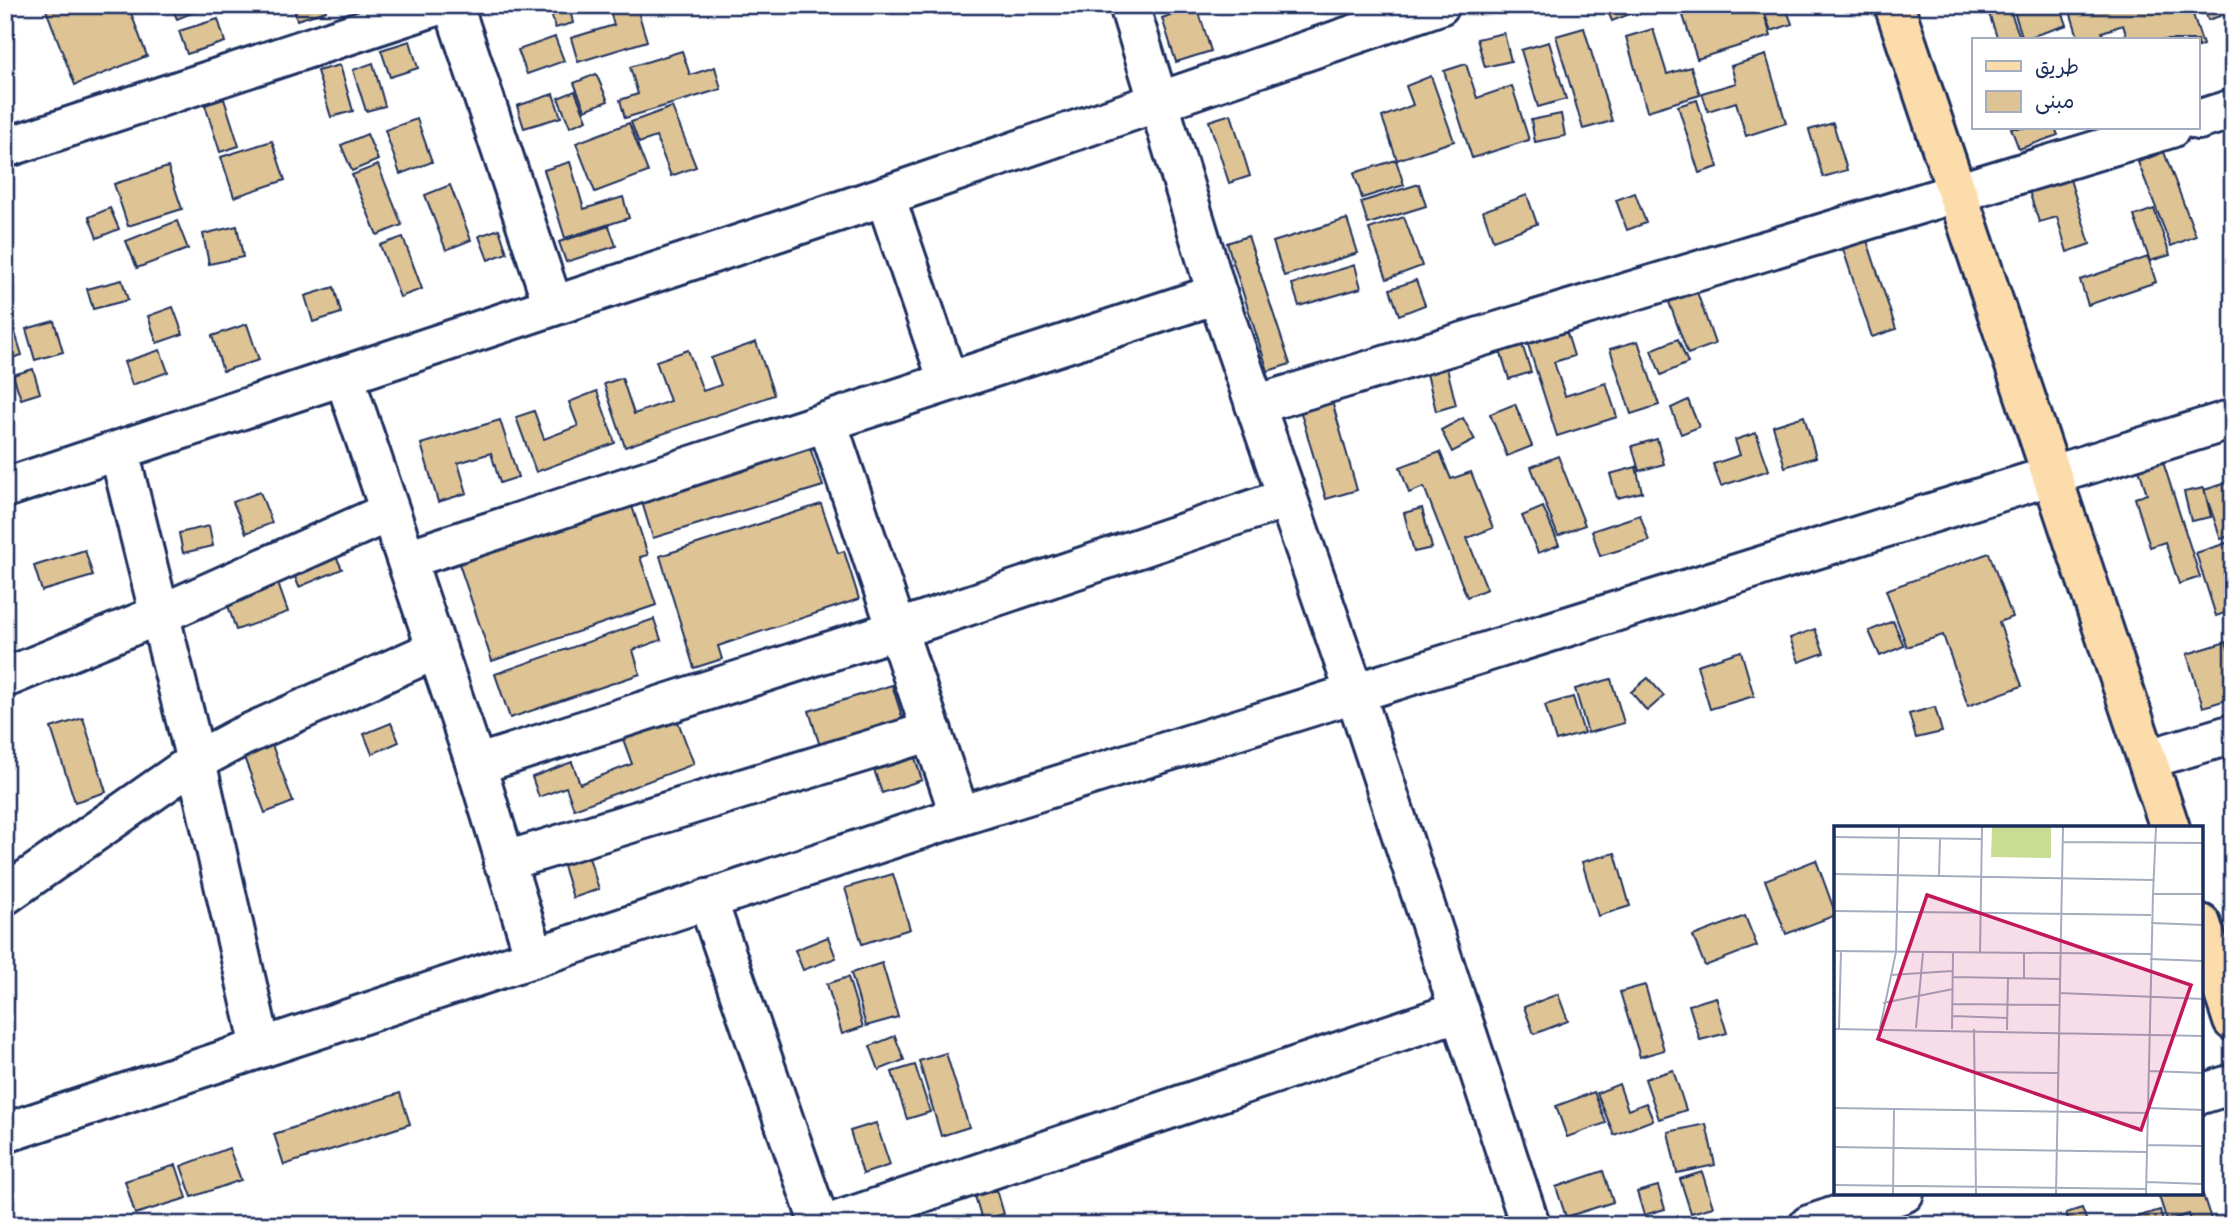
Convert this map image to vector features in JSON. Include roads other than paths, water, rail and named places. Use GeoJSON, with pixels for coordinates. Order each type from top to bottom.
{"type":"FeatureCollection","features":[{"type":"Feature","properties":{"kind":"main road"},"geometry":{"type":"LineString","coordinates":[[1894,5],[2169,826]]}},
{"type":"Feature","properties":{"kind":"main road"},"geometry":{"type":"LineString","coordinates":[[2203,930],[2233,1021]]}},
{"type":"Feature","properties":{"kind":"street"},"geometry":{"type":"LineString","coordinates":[[5,148],[439,5]]}},
{"type":"Feature","properties":{"kind":"street"},"geometry":{"type":"LineString","coordinates":[[453,5],[553,305]]}},
{"type":"Feature","properties":{"kind":"street"},"geometry":{"type":"LineString","coordinates":[[1129,5],[1217,294],[1355,693],[1530,1225]]}},
{"type":"Feature","properties":{"kind":"street"},"geometry":{"type":"LineString","coordinates":[[5,488],[885,196],[1440,5]]}},
{"type":"Feature","properties":{"kind":"street"},"geometry":{"type":"LineString","coordinates":[[2200,119],[2233,109]]}},
{"type":"Feature","properties":{"kind":"street"},"geometry":{"type":"LineString","coordinates":[[1255,405],[2164,130]]}},
{"type":"Feature","properties":{"kind":"street"},"geometry":{"type":"LineString","coordinates":[[885,196],[948,381]]}},
{"type":"Feature","properties":{"kind":"street"},"geometry":{"type":"LineString","coordinates":[[407,559],[1217,294]]}},
{"type":"Feature","properties":{"kind":"street"},"geometry":{"type":"LineString","coordinates":[[344,376],[476,765],[503,862],[534,955]]}},
{"type":"Feature","properties":{"kind":"street"},"geometry":{"type":"LineString","coordinates":[[5,1133],[534,955],[960,816],[2233,419]]}},
{"type":"Feature","properties":{"kind":"street"},"geometry":{"type":"LineString","coordinates":[[827,422],[960,816]]}},
{"type":"Feature","properties":{"kind":"street"},"geometry":{"type":"LineString","coordinates":[[119,451],[161,614],[261,1047]]}},
{"type":"Feature","properties":{"kind":"street"},"geometry":{"type":"LineString","coordinates":[[476,765],[899,629],[1287,498]]}},
{"type":"Feature","properties":{"kind":"street"},"geometry":{"type":"LineString","coordinates":[[5,678],[161,614],[388,512]]}},
{"type":"Feature","properties":{"kind":"street"},"geometry":{"type":"LineString","coordinates":[[5,895],[196,761],[241,737],[437,649]]}},
{"type":"Feature","properties":{"kind":"street"},"geometry":{"type":"LineString","coordinates":[[503,862],[932,731]]}},
{"type":"Feature","properties":{"kind":"street"},"geometry":{"type":"LineString","coordinates":[[2148,759],[2233,734]]}},
{"type":"Feature","properties":{"kind":"street"},"geometry":{"type":"LineString","coordinates":[[707,898],[820,1225]]}},
{"type":"Feature","properties":{"kind":"street"},"geometry":{"type":"LineString","coordinates":[[826,1225],[1460,1011]]}},
{"type":"Feature","properties":{"kind":"street"},"geometry":{"type":"LineString","coordinates":[[2203,1093],[2233,1084]]}},
{"type":"Feature","properties":{"kind":"street"},"geometry":{"type":"LineString","coordinates":[[1809,1225],[1898,1195]]}}]}
